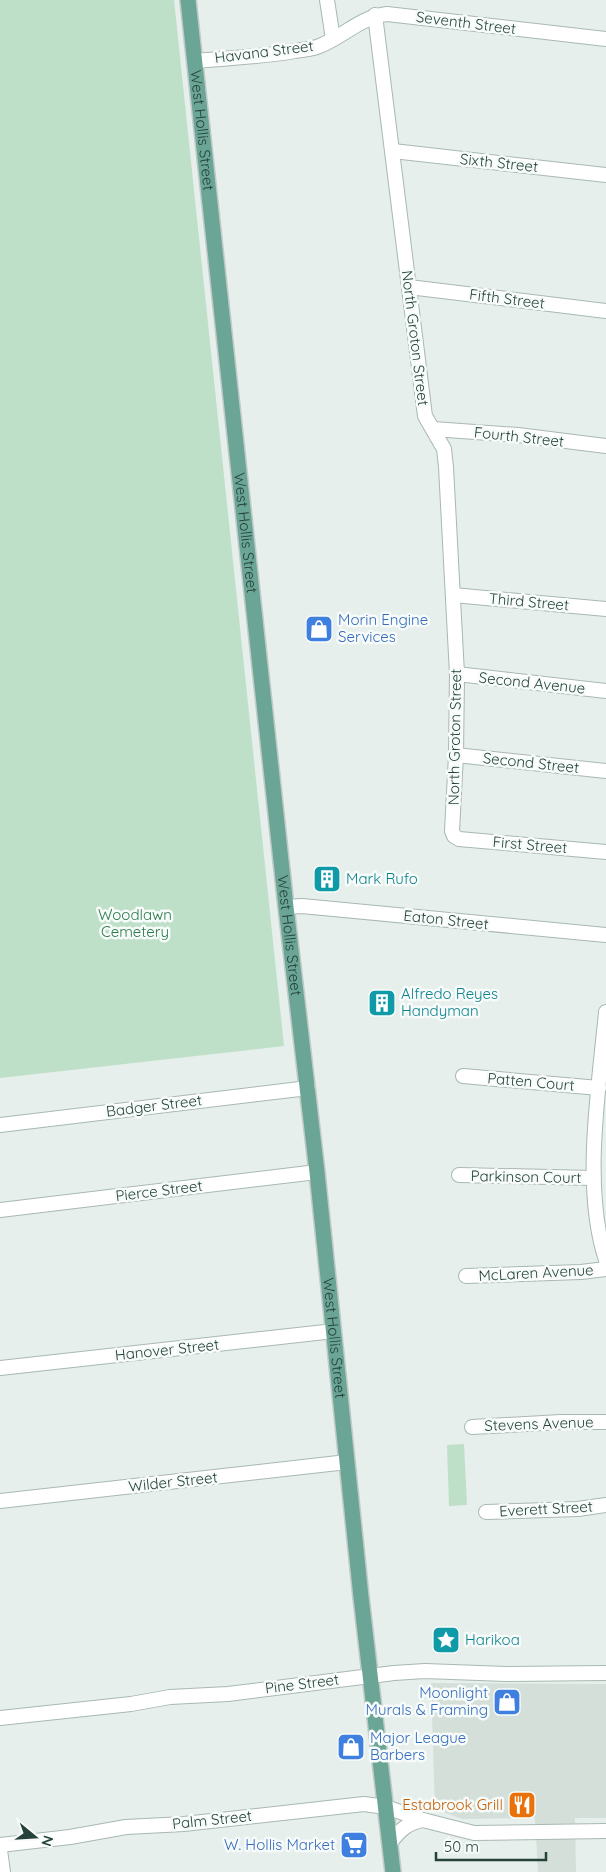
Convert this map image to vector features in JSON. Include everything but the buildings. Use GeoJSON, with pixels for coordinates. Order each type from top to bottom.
{"type":"FeatureCollection","features":[{"type":"Feature","properties":{"kind":"main road","name":"West Hollis Street"},"geometry":{"type":"LineString","coordinates":[[188,0],[286,907],[308,1088],[370,1676],[393,1872]]}},
{"type":"Feature","properties":{"kind":"street"},"geometry":{"type":"LineString","coordinates":[[327,0],[333,40],[375,15]]}},
{"type":"Feature","properties":{"kind":"street","name":"Seventh Street"},"geometry":{"type":"LineString","coordinates":[[375,15],[394,15],[606,39]]}},
{"type":"Feature","properties":{"kind":"street","name":"North Groton Street"},"geometry":{"type":"LineString","coordinates":[[375,15],[425,416],[444,449],[458,674],[452,831],[454,836]]}},
{"type":"Feature","properties":{"kind":"street","name":"Havana Street"},"geometry":{"type":"LineString","coordinates":[[195,61],[280,54],[316,47],[333,40]]}},
{"type":"Feature","properties":{"kind":"street","name":"Sixth Street"},"geometry":{"type":"LineString","coordinates":[[393,151],[606,175]]}},
{"type":"Feature","properties":{"kind":"street","name":"Fifth Street"},"geometry":{"type":"LineString","coordinates":[[409,287],[606,311]]}},
{"type":"Feature","properties":{"kind":"street","name":"Fourth Street"},"geometry":{"type":"LineString","coordinates":[[433,429],[518,435],[606,446]]}},
{"type":"Feature","properties":{"kind":"street","name":"Third Street"},"geometry":{"type":"LineString","coordinates":[[453,595],[606,609]]}},
{"type":"Feature","properties":{"kind":"street","name":"Second Avenue"},"geometry":{"type":"LineString","coordinates":[[458,674],[606,691]]}},
{"type":"Feature","properties":{"kind":"street","name":"Second Street"},"geometry":{"type":"LineString","coordinates":[[456,755],[606,771]]}},
{"type":"Feature","properties":{"kind":"street","name":"First Street"},"geometry":{"type":"LineString","coordinates":[[454,836],[459,839],[606,852]]}},
{"type":"Feature","properties":{"kind":"street","name":"Eaton Street"},"geometry":{"type":"LineString","coordinates":[[286,907],[302,906],[606,935]]}},
{"type":"Feature","properties":{"kind":"street"},"geometry":{"type":"LineString","coordinates":[[606,1012],[593,1178],[598,1223],[606,1260]]}},
{"type":"Feature","properties":{"kind":"street","name":"Patten Court"},"geometry":{"type":"LineString","coordinates":[[463,1076],[599,1088]]}},
{"type":"Feature","properties":{"kind":"street","name":"Badger Street"},"geometry":{"type":"LineString","coordinates":[[0,1125],[308,1088]]}},
{"type":"Feature","properties":{"kind":"street","name":"Pierce Street"},"geometry":{"type":"LineString","coordinates":[[0,1210],[317,1172]]}},
{"type":"Feature","properties":{"kind":"street","name":"Parkinson Court"},"geometry":{"type":"LineString","coordinates":[[459,1175],[593,1178]]}},
{"type":"Feature","properties":{"kind":"street","name":"McLaren Avenue"},"geometry":{"type":"LineString","coordinates":[[466,1276],[581,1272],[606,1269]]}},
{"type":"Feature","properties":{"kind":"street","name":"Hanover Street"},"geometry":{"type":"LineString","coordinates":[[0,1368],[334,1331]]}},
{"type":"Feature","properties":{"kind":"street","name":"Stevens Avenue"},"geometry":{"type":"LineString","coordinates":[[472,1427],[561,1422],[606,1422]]}},
{"type":"Feature","properties":{"kind":"street","name":"Wilder Street"},"geometry":{"type":"LineString","coordinates":[[0,1501],[347,1462]]}},
{"type":"Feature","properties":{"kind":"street","name":"Everett Street"},"geometry":{"type":"LineString","coordinates":[[486,1512],[578,1509],[606,1505]]}},
{"type":"Feature","properties":{"kind":"street","name":"Pine Street"},"geometry":{"type":"LineString","coordinates":[[0,1718],[131,1704],[170,1697],[228,1694],[425,1671],[506,1674],[606,1673]]}},
{"type":"Feature","properties":{"kind":"street","name":"Palm Street"},"geometry":{"type":"LineString","coordinates":[[0,1845],[70,1837],[137,1826],[184,1824],[364,1804],[386,1807],[423,1820],[479,1833],[606,1832]]}},
{"type":"Feature","properties":{"kind":"street"},"geometry":{"type":"LineString","coordinates":[[390,1843],[412,1822],[423,1820]]}},
{"type":"Feature","properties":{"kind":"street"},"geometry":{"type":"LineString","coordinates":[[0,1850],[3,1872]]}},
{"type":"Feature","properties":{"kind":"shaded area"},"geometry":{"type":"Polygon","coordinates":[[[431,1683],[606,1684],[606,1818],[575,1818],[576,1872],[538,1872],[535,1818],[462,1819],[435,1809],[431,1683]]]}},
{"type":"Feature","properties":{"kind":"green space","name":"Woodlawn Cemetery"},"geometry":{"type":"Polygon","coordinates":[[[0,0],[174,0],[284,1046],[0,1078],[0,0]]]}},
{"type":"Feature","properties":{"kind":"green space"},"geometry":{"type":"Polygon","coordinates":[[[464,1444],[467,1505],[449,1506],[447,1445],[464,1444]]]}},
{"type":"Feature","properties":{"kind":"place","name":"Morin Engine Services"},"geometry":{"type":"Point","coordinates":[319,629]}},
{"type":"Feature","properties":{"kind":"place","name":"Mark Rufo"},"geometry":{"type":"Point","coordinates":[327,879]}},
{"type":"Feature","properties":{"kind":"place","name":"Alfredo Reyes Handyman"},"geometry":{"type":"Point","coordinates":[382,1003]}},
{"type":"Feature","properties":{"kind":"place","name":"Harikoa"},"geometry":{"type":"Point","coordinates":[446,1640]}},
{"type":"Feature","properties":{"kind":"place","name":"Moonlight Murals & Framing"},"geometry":{"type":"Point","coordinates":[507,1702]}},
{"type":"Feature","properties":{"kind":"place","name":"Major League Barbers"},"geometry":{"type":"Point","coordinates":[351,1747]}},
{"type":"Feature","properties":{"kind":"place","name":"Estabrook Grill"},"geometry":{"type":"Point","coordinates":[522,1805]}},
{"type":"Feature","properties":{"kind":"place","name":"W. Hollis Market"},"geometry":{"type":"Point","coordinates":[354,1845]}}]}
